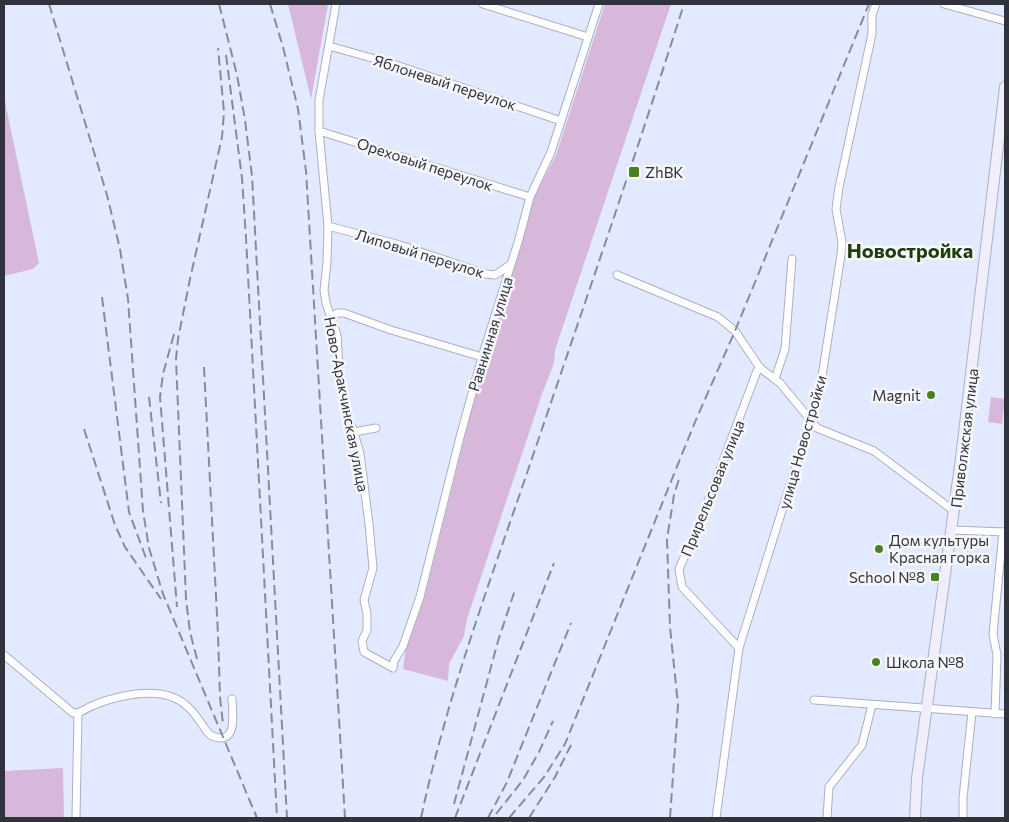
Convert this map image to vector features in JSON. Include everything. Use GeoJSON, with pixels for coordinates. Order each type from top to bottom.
{"type":"FeatureCollection","features":[{"type":"Feature","properties":{"kind":"main road","name":"Приволжская улица"},"geometry":{"type":"LineString","coordinates":[[915,818],[917,778],[975,351],[1005,87]]}},
{"type":"Feature","properties":{"kind":"street","name":"Ново-Аракчинская улица"},"geometry":{"type":"LineString","coordinates":[[336,4],[319,100],[319,131],[328,226],[324,290],[326,303],[337,335],[339,369],[347,417],[354,432],[361,463],[369,524],[373,568],[364,600],[367,614],[367,630],[362,641],[362,647],[364,652],[393,668]]}},
{"type":"Feature","properties":{"kind":"street"},"geometry":{"type":"LineString","coordinates":[[483,4],[588,37]]}},
{"type":"Feature","properties":{"kind":"street","name":"Равнинная улица"},"geometry":{"type":"LineString","coordinates":[[393,668],[394,661],[403,646],[420,597],[482,357],[519,239],[530,197],[551,152],[599,4]]}},
{"type":"Feature","properties":{"kind":"street","name":"улица Новостройки"},"geometry":{"type":"LineString","coordinates":[[716,818],[739,648],[820,389],[841,254],[842,242],[836,209],[839,187],[872,34],[872,15],[876,4]]}},
{"type":"Feature","properties":{"kind":"street"},"geometry":{"type":"LineString","coordinates":[[944,4],[1005,22]]}},
{"type":"Feature","properties":{"kind":"street","name":"Яблоневый переулок"},"geometry":{"type":"LineString","coordinates":[[329,46],[393,64],[561,121]]}},
{"type":"Feature","properties":{"kind":"street","name":"Ореховый переулок"},"geometry":{"type":"LineString","coordinates":[[319,131],[530,197]]}},
{"type":"Feature","properties":{"kind":"street","name":"Липовый переулок"},"geometry":{"type":"LineString","coordinates":[[328,226],[400,245],[486,274],[494,275],[510,265]]}},
{"type":"Feature","properties":{"kind":"street"},"geometry":{"type":"LineString","coordinates":[[775,379],[784,349],[792,259]]}},
{"type":"Feature","properties":{"kind":"street"},"geometry":{"type":"LineString","coordinates":[[617,276],[718,317],[735,331],[760,368],[780,383],[816,428],[874,451],[954,512]]}},
{"type":"Feature","properties":{"kind":"street"},"geometry":{"type":"LineString","coordinates":[[332,317],[344,313],[392,330],[482,357]]}},
{"type":"Feature","properties":{"kind":"street","name":"Прирельсовая улица"},"geometry":{"type":"LineString","coordinates":[[739,648],[682,587],[679,569],[702,517],[760,368]]}},
{"type":"Feature","properties":{"kind":"street"},"geometry":{"type":"LineString","coordinates":[[354,432],[376,428]]}},
{"type":"Feature","properties":{"kind":"street"},"geometry":{"type":"LineString","coordinates":[[952,530],[1004,532],[993,634],[997,655],[995,714]]}},
{"type":"Feature","properties":{"kind":"street"},"geometry":{"type":"LineString","coordinates":[[4,655],[73,713],[78,713],[102,701],[136,694],[166,695],[177,699],[188,707],[210,735],[224,737],[231,732],[234,726],[232,699]]}},
{"type":"Feature","properties":{"kind":"street"},"geometry":{"type":"LineString","coordinates":[[814,700],[1005,714]]}},
{"type":"Feature","properties":{"kind":"street"},"geometry":{"type":"LineString","coordinates":[[828,818],[829,787],[862,745],[872,705]]}},
{"type":"Feature","properties":{"kind":"street"},"geometry":{"type":"LineString","coordinates":[[963,818],[963,798],[972,712]]}},
{"type":"Feature","properties":{"kind":"street"},"geometry":{"type":"LineString","coordinates":[[76,818],[78,713]]}},
{"type":"Feature","properties":{"kind":"shaded area"},"geometry":{"type":"Polygon","coordinates":[[[288,4],[328,4],[311,99],[288,4]]]}},
{"type":"Feature","properties":{"kind":"shaded area"},"geometry":{"type":"Polygon","coordinates":[[[605,4],[671,4],[555,350],[554,363],[467,619],[464,636],[449,664],[448,681],[403,669],[406,646],[424,598],[472,407],[533,199],[556,155],[605,4]]]}},
{"type":"Feature","properties":{"kind":"shaded area"},"geometry":{"type":"Polygon","coordinates":[[[4,97],[39,263],[33,269],[4,276],[4,97]]]}},
{"type":"Feature","properties":{"kind":"shaded area"},"geometry":{"type":"Polygon","coordinates":[[[991,397],[1005,399],[1002,424],[988,422],[991,397]]]}},
{"type":"Feature","properties":{"kind":"shaded area"},"geometry":{"type":"Polygon","coordinates":[[[63,768],[64,818],[4,818],[4,771],[63,768]]]}},
{"type":"Feature","properties":{"kind":"railway"},"geometry":{"type":"LineString","coordinates":[[49,4],[107,195],[120,249],[128,299],[143,511],[149,548],[163,594],[257,818]]}},
{"type":"Feature","properties":{"kind":"railway"},"geometry":{"type":"LineString","coordinates":[[219,4],[237,75],[252,176],[287,818]]}},
{"type":"Feature","properties":{"kind":"railway"},"geometry":{"type":"LineString","coordinates":[[270,4],[298,109],[306,171],[345,818]]}},
{"type":"Feature","properties":{"kind":"railway"},"geometry":{"type":"LineString","coordinates":[[421,818],[455,687],[607,239],[684,4]]}},
{"type":"Feature","properties":{"kind":"railway"},"geometry":{"type":"LineString","coordinates":[[509,818],[544,777],[565,744],[695,422],[735,331],[869,4]]}},
{"type":"Feature","properties":{"kind":"railway"},"geometry":{"type":"LineString","coordinates":[[197,659],[190,632],[186,599],[176,359],[190,279],[222,137],[224,112],[218,48]]}},
{"type":"Feature","properties":{"kind":"railway"},"geometry":{"type":"LineString","coordinates":[[226,55],[242,178],[277,818]]}},
{"type":"Feature","properties":{"kind":"railway"},"geometry":{"type":"LineString","coordinates":[[102,297],[129,512],[146,558]]}},
{"type":"Feature","properties":{"kind":"railway"},"geometry":{"type":"LineString","coordinates":[[174,334],[163,374],[160,397],[177,607]]}},
{"type":"Feature","properties":{"kind":"railway"},"geometry":{"type":"LineString","coordinates":[[204,367],[220,697],[223,724]]}},
{"type":"Feature","properties":{"kind":"railway"},"geometry":{"type":"LineString","coordinates":[[149,397],[161,503]]}},
{"type":"Feature","properties":{"kind":"railway"},"geometry":{"type":"LineString","coordinates":[[84,429],[115,525],[125,547],[161,599]]}},
{"type":"Feature","properties":{"kind":"railway"},"geometry":{"type":"LineString","coordinates":[[670,818],[678,705],[670,627],[667,539],[674,495],[679,479]]}},
{"type":"Feature","properties":{"kind":"railway"},"geometry":{"type":"LineString","coordinates":[[455,818],[554,563]]}},
{"type":"Feature","properties":{"kind":"railway"},"geometry":{"type":"LineString","coordinates":[[454,804],[498,641],[515,590]]}},
{"type":"Feature","properties":{"kind":"railway"},"geometry":{"type":"LineString","coordinates":[[488,818],[507,782],[571,623]]}},
{"type":"Feature","properties":{"kind":"railway"},"geometry":{"type":"LineString","coordinates":[[496,814],[523,780],[539,752],[553,721]]}},
{"type":"Feature","properties":{"kind":"railway"},"geometry":{"type":"LineString","coordinates":[[529,818],[555,777],[571,745]]}},
{"type":"Feature","properties":{"kind":"place","name":"ZhBK"},"geometry":{"type":"Point","coordinates":[634,172]}},
{"type":"Feature","properties":{"kind":"place","name":"Magnit"},"geometry":{"type":"Point","coordinates":[931,395]}},
{"type":"Feature","properties":{"kind":"place","name":"Дом культуры Красная горка"},"geometry":{"type":"Point","coordinates":[879,549]}},
{"type":"Feature","properties":{"kind":"place","name":"School №8"},"geometry":{"type":"Point","coordinates":[935,577]}},
{"type":"Feature","properties":{"kind":"place","name":"Школа №8"},"geometry":{"type":"Point","coordinates":[876,662]}},
{"type":"Feature","properties":{"kind":"district","name":"Новостройка"},"geometry":{"type":"Point","coordinates":[910,250]}}]}
